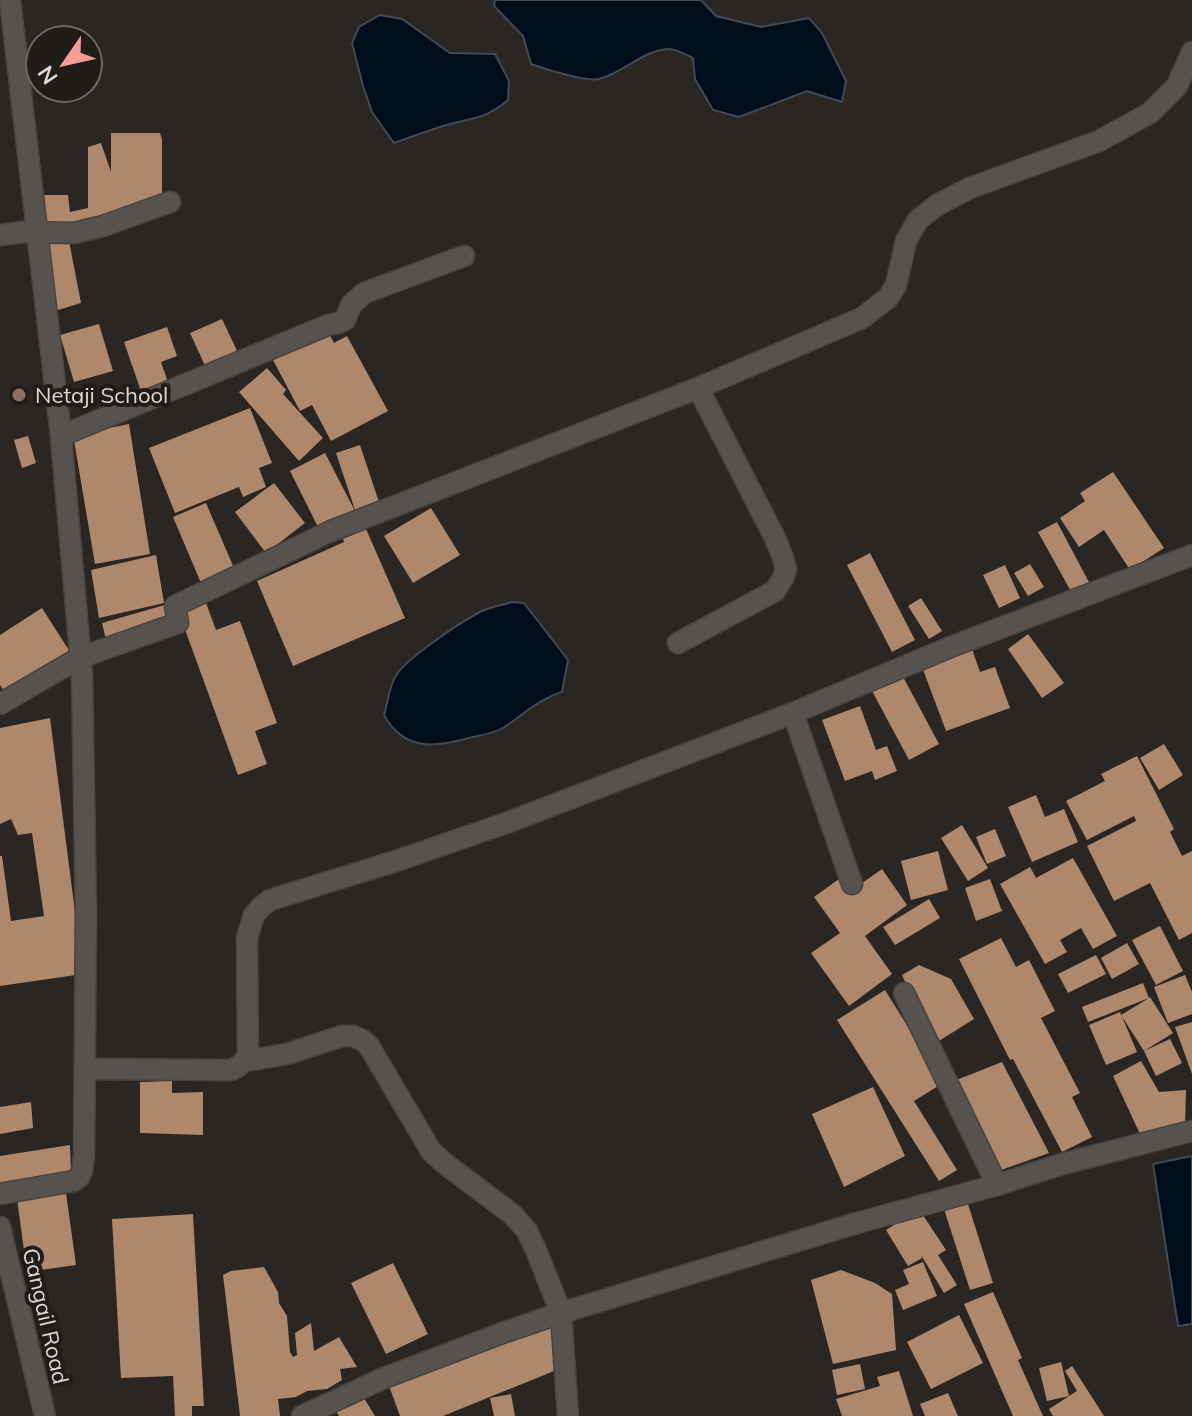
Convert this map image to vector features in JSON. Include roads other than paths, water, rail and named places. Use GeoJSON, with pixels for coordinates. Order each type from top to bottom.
{"type":"FeatureCollection","features":[{"type":"Feature","properties":{"kind":"street"},"geometry":{"type":"LineString","coordinates":[[0,1194],[74,1181],[79,1177],[84,1156],[85,1069],[82,675],[61,436],[10,0]]}},
{"type":"Feature","properties":{"kind":"street"},"geometry":{"type":"LineString","coordinates":[[0,704],[79,658],[178,623],[175,606],[331,531],[698,388],[862,318],[888,298],[896,285],[906,241],[918,220],[937,205],[970,188],[1099,141],[1150,113],[1177,86],[1192,52]]}},
{"type":"Feature","properties":{"kind":"street"},"geometry":{"type":"LineString","coordinates":[[0,235],[37,231],[74,233],[170,202]]}},
{"type":"Feature","properties":{"kind":"street"},"geometry":{"type":"LineString","coordinates":[[61,436],[345,320],[351,305],[364,293],[464,256]]}},
{"type":"Feature","properties":{"kind":"street"},"geometry":{"type":"LineString","coordinates":[[678,643],[775,591],[786,569],[775,538],[698,388]]}},
{"type":"Feature","properties":{"kind":"street"},"geometry":{"type":"LineString","coordinates":[[85,1069],[231,1070],[239,1067],[248,1054],[247,938],[254,915],[270,900],[509,822],[1192,555]]}},
{"type":"Feature","properties":{"kind":"street"},"geometry":{"type":"LineString","coordinates":[[793,713],[852,884]]}},
{"type":"Feature","properties":{"kind":"street"},"geometry":{"type":"LineString","coordinates":[[904,993],[997,1185]]}},
{"type":"Feature","properties":{"kind":"street"},"geometry":{"type":"LineString","coordinates":[[245,1061],[287,1054],[342,1036],[353,1036],[369,1046],[431,1151],[513,1215],[527,1231],[561,1313],[568,1416]]}},
{"type":"Feature","properties":{"kind":"street"},"geometry":{"type":"LineString","coordinates":[[302,1416],[384,1378],[561,1313],[857,1223],[1062,1164],[1192,1131]]}},
{"type":"Feature","properties":{"kind":"street","name":"Gangail Road"},"geometry":{"type":"LineString","coordinates":[[0,1227],[43,1410]]}},
{"type":"Feature","properties":{"kind":"street"},"geometry":{"type":"LineString","coordinates":[[23,1416],[43,1410]]}},
{"type":"Feature","properties":{"kind":"water"},"geometry":{"type":"Polygon","coordinates":[[[495,0],[701,0],[716,16],[761,27],[809,18],[822,33],[846,81],[842,102],[807,91],[739,117],[713,110],[695,79],[693,58],[672,49],[650,53],[599,79],[555,72],[531,64],[523,36],[494,6],[495,0]]]}},
{"type":"Feature","properties":{"kind":"water"},"geometry":{"type":"Polygon","coordinates":[[[380,15],[402,19],[450,53],[495,54],[509,81],[508,100],[484,115],[394,143],[372,112],[352,43],[359,27],[380,15]]]}},
{"type":"Feature","properties":{"kind":"water"},"geometry":{"type":"Polygon","coordinates":[[[512,602],[524,603],[568,660],[562,692],[488,734],[435,744],[423,744],[402,736],[384,715],[390,688],[397,674],[424,649],[462,623],[482,611],[512,602]]]}},
{"type":"Feature","properties":{"kind":"water"},"geometry":{"type":"Polygon","coordinates":[[[1192,1156],[1192,1324],[1178,1326],[1153,1164],[1192,1156]]]}},
{"type":"Feature","properties":{"kind":"place","name":"Netaji School"},"geometry":{"type":"Point","coordinates":[19,395]}}]}
